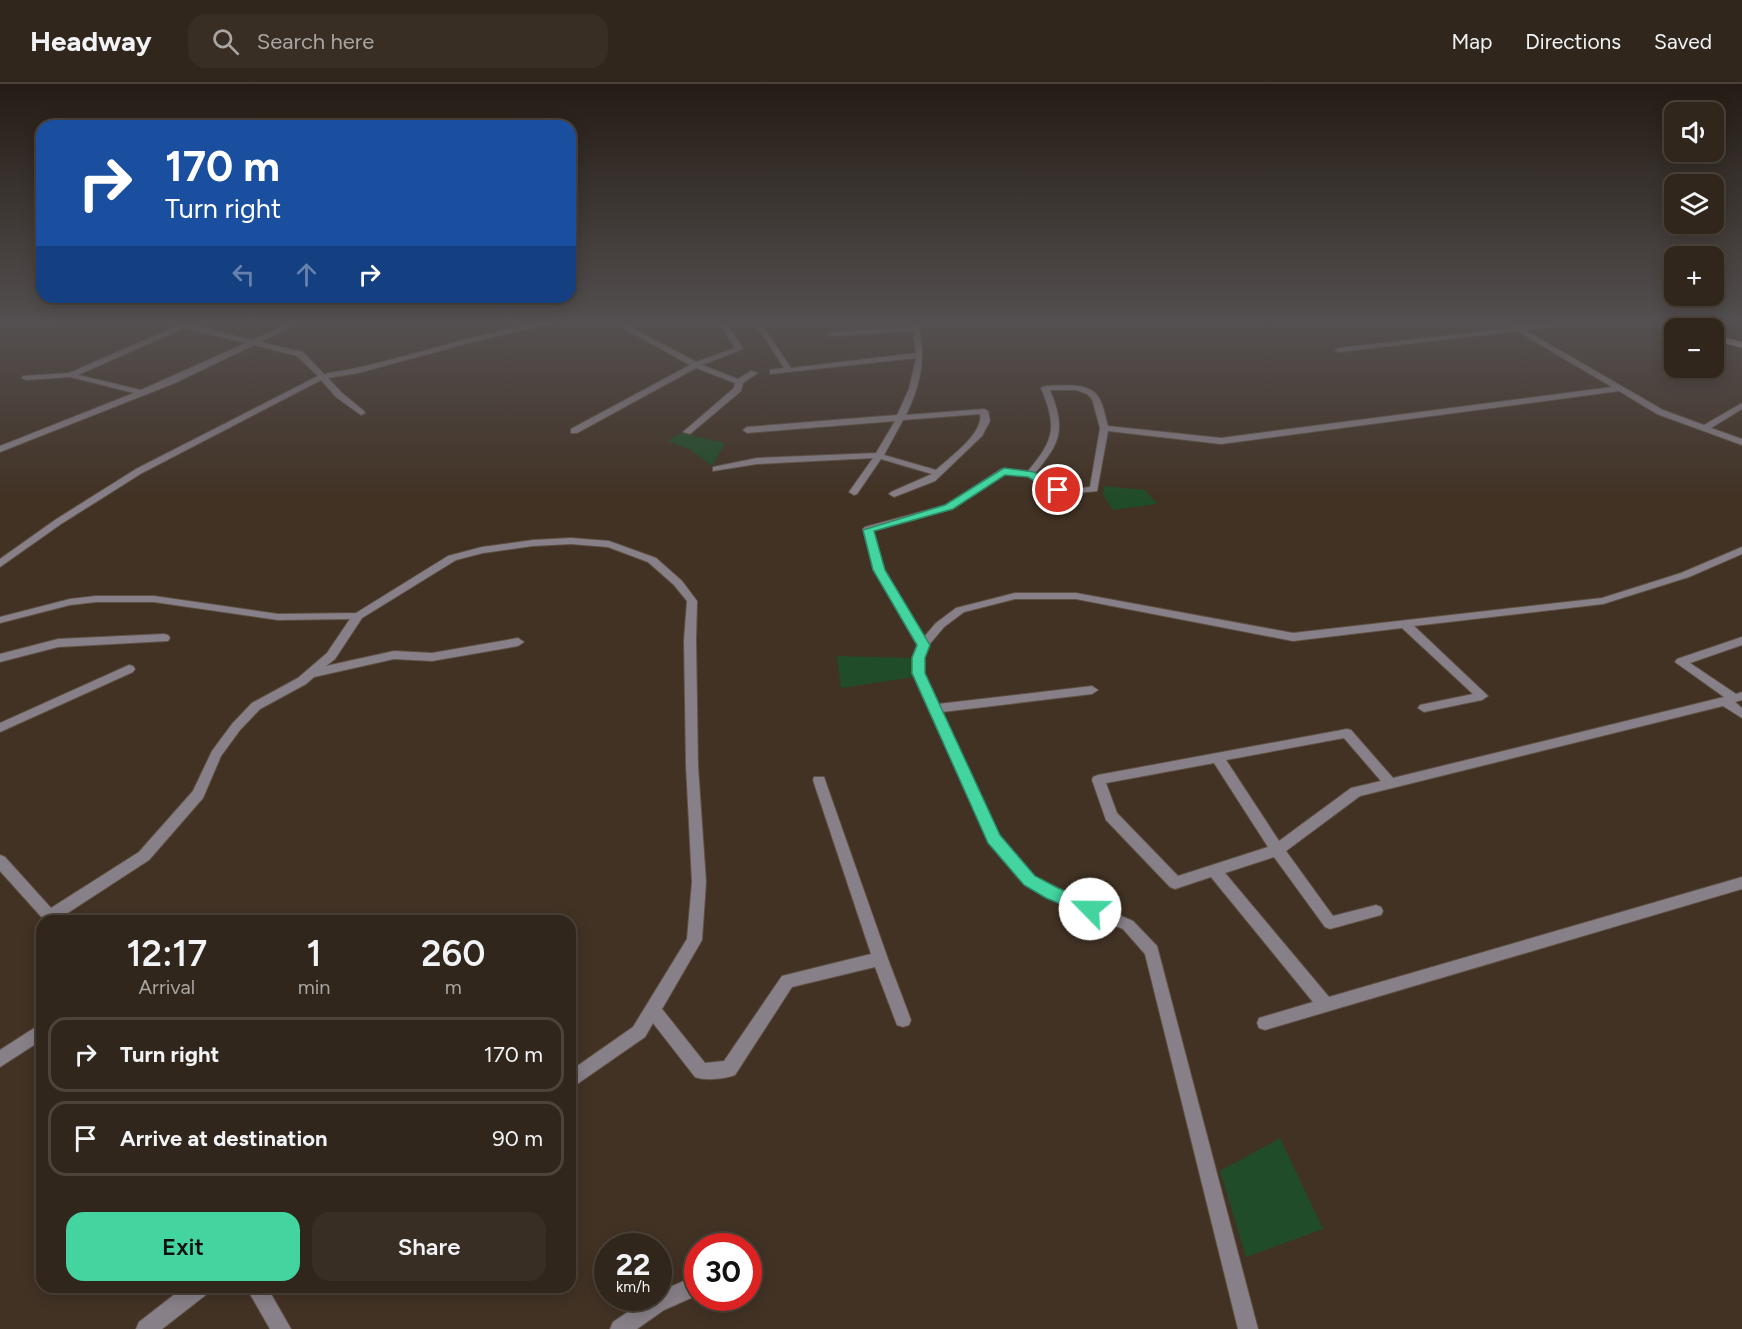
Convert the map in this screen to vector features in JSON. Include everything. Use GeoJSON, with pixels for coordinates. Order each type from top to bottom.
{"type":"FeatureCollection","features":[{"type":"Feature","properties":{"kind":"street"},"geometry":{"type":"LineString","coordinates":[[90,380],[142,393]]}},
{"type":"Feature","properties":{"kind":"street"},"geometry":{"type":"LineString","coordinates":[[0,449],[171,380]]}},
{"type":"Feature","properties":{"kind":"street"},"geometry":{"type":"LineString","coordinates":[[0,564],[58,522],[139,471],[315,380]]}},
{"type":"Feature","properties":{"kind":"street"},"geometry":{"type":"LineString","coordinates":[[326,380],[339,395],[361,413]]}},
{"type":"Feature","properties":{"kind":"street"},"geometry":{"type":"LineString","coordinates":[[574,431],[668,380]]}},
{"type":"Feature","properties":{"kind":"street"},"geometry":{"type":"LineString","coordinates":[[734,380],[739,382]]}},
{"type":"Feature","properties":{"kind":"street"},"geometry":{"type":"LineString","coordinates":[[854,492],[878,456],[899,418],[914,380]]}},
{"type":"Feature","properties":{"kind":"street"},"geometry":{"type":"LineString","coordinates":[[1604,380],[1660,412],[1742,442]]}},
{"type":"Feature","properties":{"kind":"street"},"geometry":{"type":"LineString","coordinates":[[687,432],[738,389],[739,382]]}},
{"type":"Feature","properties":{"kind":"street"},"geometry":{"type":"LineString","coordinates":[[924,645],[879,570],[868,530],[949,507],[1004,471],[1030,474],[1058,490],[1080,492],[1094,489],[1104,428],[1096,399],[1090,392],[1076,388],[1045,388],[1055,412],[1057,430],[1051,449],[1030,474]]}},
{"type":"Feature","properties":{"kind":"street"},"geometry":{"type":"LineString","coordinates":[[1104,428],[1221,441],[1619,389]]}},
{"type":"Feature","properties":{"kind":"street"},"geometry":{"type":"LineString","coordinates":[[1705,428],[1742,405]]}},
{"type":"Feature","properties":{"kind":"street"},"geometry":{"type":"LineString","coordinates":[[747,430],[984,411],[986,421],[979,434],[932,479],[894,494]]}},
{"type":"Feature","properties":{"kind":"street"},"geometry":{"type":"LineString","coordinates":[[716,469],[757,461],[878,456],[938,473]]}},
{"type":"Feature","properties":{"kind":"street"},"geometry":{"type":"LineString","coordinates":[[58,915],[144,856],[198,794],[216,754],[236,727],[256,706],[302,681],[331,656],[358,616],[452,558],[482,550],[533,543],[609,544],[652,560],[678,583],[692,601],[690,639],[692,766],[699,882],[694,940],[639,1032],[576,1077]]}},
{"type":"Feature","properties":{"kind":"street"},"geometry":{"type":"LineString","coordinates":[[1248,1329],[1152,951],[1128,925],[1052,893],[1029,880],[994,838],[918,673],[918,658],[924,645],[940,625],[960,610],[1015,596],[1076,596],[1293,637],[1603,601],[1685,575],[1742,550]]}},
{"type":"Feature","properties":{"kind":"street"},"geometry":{"type":"LineString","coordinates":[[0,620],[70,602],[107,599],[154,599],[278,617],[358,616]]}},
{"type":"Feature","properties":{"kind":"street"},"geometry":{"type":"LineString","coordinates":[[1406,625],[1482,696],[1424,708]]}},
{"type":"Feature","properties":{"kind":"street"},"geometry":{"type":"LineString","coordinates":[[0,658],[58,643],[164,638]]}},
{"type":"Feature","properties":{"kind":"street"},"geometry":{"type":"LineString","coordinates":[[1742,641],[1681,662],[1734,698],[1742,714]]}},
{"type":"Feature","properties":{"kind":"street"},"geometry":{"type":"LineString","coordinates":[[311,673],[394,655],[432,657],[518,642]]}},
{"type":"Feature","properties":{"kind":"street"},"geometry":{"type":"LineString","coordinates":[[0,728],[129,669]]}},
{"type":"Feature","properties":{"kind":"street"},"geometry":{"type":"LineString","coordinates":[[934,709],[1092,690]]}},
{"type":"Feature","properties":{"kind":"street"},"geometry":{"type":"LineString","coordinates":[[1390,783],[1347,733],[1098,780],[1111,816],[1175,883],[1277,850],[1356,792],[1734,698]]}},
{"type":"Feature","properties":{"kind":"street"},"geometry":{"type":"LineString","coordinates":[[1217,758],[1277,850],[1330,923],[1376,911]]}},
{"type":"Feature","properties":{"kind":"street"},"geometry":{"type":"LineString","coordinates":[[819,780],[903,1020]]}},
{"type":"Feature","properties":{"kind":"street"},"geometry":{"type":"LineString","coordinates":[[0,861],[48,915]]}},
{"type":"Feature","properties":{"kind":"street"},"geometry":{"type":"LineString","coordinates":[[1214,870],[1324,1004]]}},
{"type":"Feature","properties":{"kind":"street"},"geometry":{"type":"LineString","coordinates":[[1265,1023],[1742,883]]}},
{"type":"Feature","properties":{"kind":"street"},"geometry":{"type":"LineString","coordinates":[[652,1009],[700,1071],[729,1069],[787,981],[880,959]]}},
{"type":"Feature","properties":{"kind":"street"},"geometry":{"type":"LineString","coordinates":[[0,1059],[36,1035]]}},
{"type":"Feature","properties":{"kind":"street"},"geometry":{"type":"LineString","coordinates":[[620,1329],[657,1303],[684,1291]]}},
{"type":"Feature","properties":{"kind":"street"},"geometry":{"type":"LineString","coordinates":[[146,1329],[192,1293]]}},
{"type":"Feature","properties":{"kind":"street"},"geometry":{"type":"LineString","coordinates":[[260,1293],[281,1329]]}},
{"type":"Feature","properties":{"kind":"green space"},"geometry":{"type":"Polygon","coordinates":[[[681,433],[725,443],[712,466],[691,450],[667,441],[681,433]]]}},
{"type":"Feature","properties":{"kind":"green space"},"geometry":{"type":"Polygon","coordinates":[[[1104,486],[1145,490],[1157,504],[1113,510],[1103,495],[1104,486]]]}},
{"type":"Feature","properties":{"kind":"green space"},"geometry":{"type":"Polygon","coordinates":[[[837,656],[912,658],[914,677],[841,688],[837,656]]]}},
{"type":"Feature","properties":{"kind":"green space"},"geometry":{"type":"Polygon","coordinates":[[[1280,1138],[1323,1229],[1246,1257],[1220,1171],[1280,1138]]]}},
{"type":"Feature","properties":{"kind":"route"},"geometry":{"type":"LineString","coordinates":[[1058,490],[1030,474],[1004,471],[949,507],[868,530],[879,570],[924,645],[918,658],[918,673],[994,838],[1029,880],[1052,893],[1090,909]]}}]}
